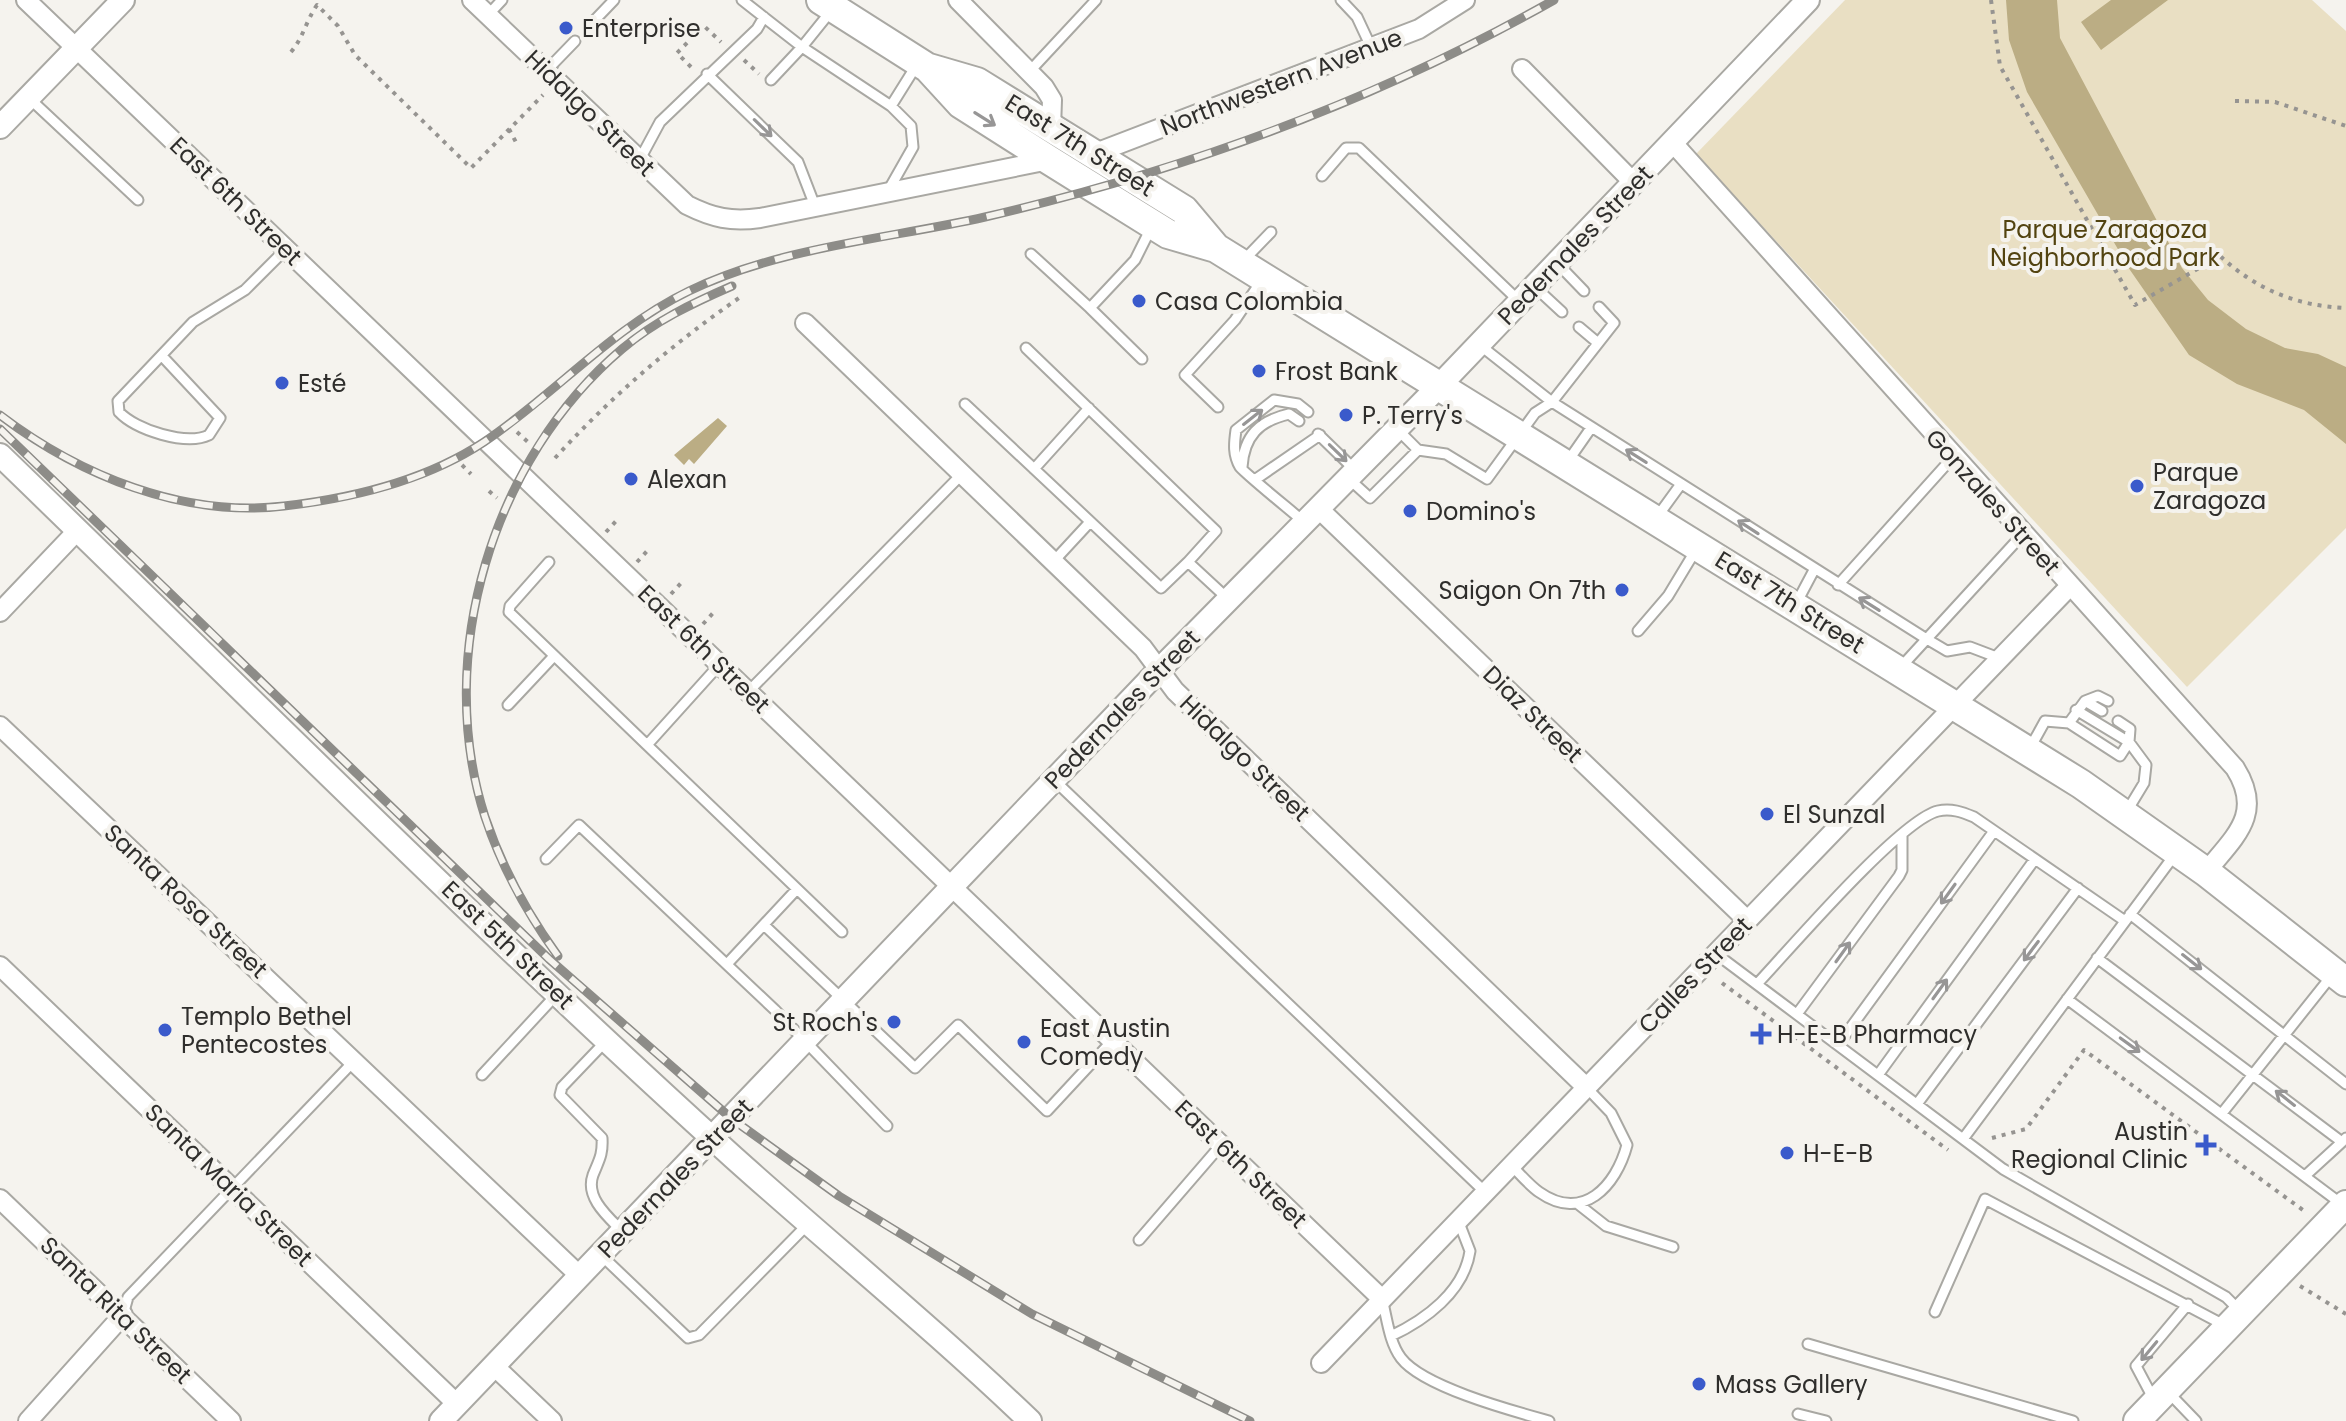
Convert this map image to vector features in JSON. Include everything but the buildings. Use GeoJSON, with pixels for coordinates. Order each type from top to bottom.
{"type":"FeatureCollection","features":[{"type":"Feature","properties":{"kind":"main road","name":"East 7th Street"},"geometry":{"type":"LineString","coordinates":[[827,4],[924,65],[961,104],[1153,225],[1168,234],[1216,248],[1699,545],[2126,814],[2340,977]]}},
{"type":"Feature","properties":{"kind":"main road","name":"East 7th Street"},"geometry":{"type":"LineString","coordinates":[[924,65],[977,82],[1184,210],[1216,248]]}},
{"type":"Feature","properties":{"kind":"main road"},"geometry":{"type":"LineString","coordinates":[[2153,1404],[2345,1205]]}},
{"type":"Feature","properties":{"kind":"street","name":"East 6th Street"},"geometry":{"type":"LineString","coordinates":[[26,0],[1382,1299]]}},
{"type":"Feature","properties":{"kind":"street"},"geometry":{"type":"LineString","coordinates":[[0,127],[123,0]]}},
{"type":"Feature","properties":{"kind":"street","name":"Hidalgo Street"},"geometry":{"type":"LineString","coordinates":[[472,0],[687,205],[713,218],[734,222],[815,206]]}},
{"type":"Feature","properties":{"kind":"street"},"geometry":{"type":"LineString","coordinates":[[958,0],[1029,72],[1052,100],[1051,128]]}},
{"type":"Feature","properties":{"kind":"street","name":"Pedernales Street"},"geometry":{"type":"LineString","coordinates":[[441,1421],[807,1042],[1158,671],[1440,385],[1808,0]]}},
{"type":"Feature","properties":{"kind":"street","name":"Northwestern Avenue"},"geometry":{"type":"LineString","coordinates":[[1093,154],[1419,29],[1455,2]]}},
{"type":"Feature","properties":{"kind":"street"},"geometry":{"type":"LineString","coordinates":[[1522,69],[1633,182]]}},
{"type":"Feature","properties":{"kind":"street","name":"Gonzales Street"},"geometry":{"type":"LineString","coordinates":[[1673,143],[2022,535],[2235,768],[2246,785],[2249,801],[2246,820],[2206,872]]}},
{"type":"Feature","properties":{"kind":"street"},"geometry":{"type":"LineString","coordinates":[[815,206],[1049,160]]}},
{"type":"Feature","properties":{"kind":"street","name":"Hidalgo Street"},"geometry":{"type":"LineString","coordinates":[[805,323],[1143,648],[1158,671],[1586,1087]]}},
{"type":"Feature","properties":{"kind":"street","name":"East 5th Street"},"geometry":{"type":"LineString","coordinates":[[0,455],[558,994],[714,1139],[810,1222],[1018,1417]]}},
{"type":"Feature","properties":{"kind":"street","name":"Diaz Street"},"geometry":{"type":"LineString","coordinates":[[1311,515],[1747,920]]}},
{"type":"Feature","properties":{"kind":"street"},"geometry":{"type":"LineString","coordinates":[[0,612],[78,530]]}},
{"type":"Feature","properties":{"kind":"street","name":"Calles Street"},"geometry":{"type":"LineString","coordinates":[[1321,1363],[2069,587]]}},
{"type":"Feature","properties":{"kind":"street","name":"Santa Rosa Street"},"geometry":{"type":"LineString","coordinates":[[0,726],[580,1276]]}},
{"type":"Feature","properties":{"kind":"street","name":"Santa Maria Street"},"geometry":{"type":"LineString","coordinates":[[0,966],[457,1404]]}},
{"type":"Feature","properties":{"kind":"street","name":"Santa Rita Street"},"geometry":{"type":"LineString","coordinates":[[0,1199],[231,1421]]}},
{"type":"Feature","properties":{"kind":"street"},"geometry":{"type":"LineString","coordinates":[[28,1421],[123,1315]]}},
{"type":"Feature","properties":{"kind":"street"},"geometry":{"type":"LineString","coordinates":[[494,1366],[552,1421]]}},
{"type":"Feature","properties":{"kind":"lane"},"geometry":{"type":"LineString","coordinates":[[488,15],[502,0]]}},
{"type":"Feature","properties":{"kind":"lane"},"geometry":{"type":"LineString","coordinates":[[591,24],[614,0]]}},
{"type":"Feature","properties":{"kind":"lane"},"geometry":{"type":"LineString","coordinates":[[742,0],[802,47],[891,106],[911,126],[913,147],[888,192]]}},
{"type":"Feature","properties":{"kind":"lane"},"geometry":{"type":"LineString","coordinates":[[1029,72],[1096,0]]}},
{"type":"Feature","properties":{"kind":"lane"},"geometry":{"type":"LineString","coordinates":[[1341,0],[1357,17],[1371,47]]}},
{"type":"Feature","properties":{"kind":"lane"},"geometry":{"type":"LineString","coordinates":[[771,80],[802,47],[827,4]]}},
{"type":"Feature","properties":{"kind":"lane"},"geometry":{"type":"LineString","coordinates":[[639,161],[660,122],[757,29],[764,17]]}},
{"type":"Feature","properties":{"kind":"lane"},"geometry":{"type":"LineString","coordinates":[[546,71],[575,41]]}},
{"type":"Feature","properties":{"kind":"lane"},"geometry":{"type":"LineString","coordinates":[[891,106],[924,65]]}},
{"type":"Feature","properties":{"kind":"lane"},"geometry":{"type":"LineString","coordinates":[[707,74],[798,162],[815,206]]}},
{"type":"Feature","properties":{"kind":"lane"},"geometry":{"type":"LineString","coordinates":[[29,98],[138,200]]}},
{"type":"Feature","properties":{"kind":"lane"},"geometry":{"type":"LineString","coordinates":[[1322,176],[1346,148],[1359,148],[1527,294],[1562,312]]}},
{"type":"Feature","properties":{"kind":"lane"},"geometry":{"type":"LineString","coordinates":[[1090,308],[1135,260],[1153,225]]}},
{"type":"Feature","properties":{"kind":"lane"},"geometry":{"type":"LineString","coordinates":[[1218,407],[1185,375],[1235,320],[1252,270],[1271,232]]}},
{"type":"Feature","properties":{"kind":"lane"},"geometry":{"type":"LineString","coordinates":[[162,356],[220,418],[209,435],[189,439],[134,425],[119,412],[118,401],[193,322],[245,290],[286,249]]}},
{"type":"Feature","properties":{"kind":"lane"},"geometry":{"type":"LineString","coordinates":[[1031,254],[1142,359]]}},
{"type":"Feature","properties":{"kind":"lane"},"geometry":{"type":"LineString","coordinates":[[1557,263],[1584,291]]}},
{"type":"Feature","properties":{"kind":"lane"},"geometry":{"type":"LineString","coordinates":[[1397,429],[1418,450],[1446,454],[1487,479],[1535,413],[1552,402],[1614,323],[1599,307]]}},
{"type":"Feature","properties":{"kind":"lane"},"geometry":{"type":"LineString","coordinates":[[1579,327],[1598,343]]}},
{"type":"Feature","properties":{"kind":"lane"},"geometry":{"type":"LineString","coordinates":[[1479,344],[1552,402],[1591,428],[1925,638],[1947,651],[1970,647],[1999,658]]}},
{"type":"Feature","properties":{"kind":"lane"},"geometry":{"type":"LineString","coordinates":[[965,404],[1161,588],[1216,531],[1026,348]]}},
{"type":"Feature","properties":{"kind":"lane"},"geometry":{"type":"LineString","coordinates":[[1308,412],[1298,404],[1274,400],[1236,430],[1233,447],[1241,471],[1311,515]]}},
{"type":"Feature","properties":{"kind":"lane"},"geometry":{"type":"LineString","coordinates":[[1034,469],[1089,408]]}},
{"type":"Feature","properties":{"kind":"lane"},"geometry":{"type":"LineString","coordinates":[[1241,471],[1243,448],[1252,431],[1273,418],[1289,414],[1299,421]]}},
{"type":"Feature","properties":{"kind":"lane"},"geometry":{"type":"LineString","coordinates":[[1566,463],[1591,428]]}},
{"type":"Feature","properties":{"kind":"lane"},"geometry":{"type":"LineString","coordinates":[[1256,479],[1319,434],[1370,498],[1418,450]]}},
{"type":"Feature","properties":{"kind":"lane"},"geometry":{"type":"LineString","coordinates":[[1838,585],[1953,457]]}},
{"type":"Feature","properties":{"kind":"lane"},"geometry":{"type":"LineString","coordinates":[[748,692],[962,474]]}},
{"type":"Feature","properties":{"kind":"lane"},"geometry":{"type":"LineString","coordinates":[[1656,519],[1681,484]]}},
{"type":"Feature","properties":{"kind":"lane"},"geometry":{"type":"LineString","coordinates":[[1053,562],[1090,522]]}},
{"type":"Feature","properties":{"kind":"lane"},"geometry":{"type":"LineString","coordinates":[[1898,670],[2022,535]]}},
{"type":"Feature","properties":{"kind":"lane"},"geometry":{"type":"LineString","coordinates":[[1638,631],[1668,596],[1699,545]]}},
{"type":"Feature","properties":{"kind":"lane"},"geometry":{"type":"LineString","coordinates":[[549,562],[509,609],[554,656],[842,932]]}},
{"type":"Feature","properties":{"kind":"lane"},"geometry":{"type":"LineString","coordinates":[[1188,562],[1228,599]]}},
{"type":"Feature","properties":{"kind":"lane"},"geometry":{"type":"LineString","coordinates":[[1795,605],[1814,570]]}},
{"type":"Feature","properties":{"kind":"lane"},"geometry":{"type":"LineString","coordinates":[[508,705],[554,656]]}},
{"type":"Feature","properties":{"kind":"lane"},"geometry":{"type":"LineString","coordinates":[[647,745],[720,664]]}},
{"type":"Feature","properties":{"kind":"lane"},"geometry":{"type":"LineString","coordinates":[[2069,723],[2085,701],[2098,696],[2108,701]]}},
{"type":"Feature","properties":{"kind":"lane"},"geometry":{"type":"LineString","coordinates":[[2085,701],[2102,711]]}},
{"type":"Feature","properties":{"kind":"lane"},"geometry":{"type":"LineString","coordinates":[[2076,710],[2129,742],[2146,765],[2144,783],[2126,814]]}},
{"type":"Feature","properties":{"kind":"lane"},"geometry":{"type":"LineString","coordinates":[[2028,751],[2045,721],[2069,723],[2120,756],[2129,742],[2130,729],[2121,716]]}},
{"type":"Feature","properties":{"kind":"lane"},"geometry":{"type":"LineString","coordinates":[[1054,780],[1485,1192]]}},
{"type":"Feature","properties":{"kind":"lane"},"geometry":{"type":"LineString","coordinates":[[1757,984],[1870,864],[1902,836],[1940,811],[1959,811],[2128,917],[2285,1034],[2346,1084]]}},
{"type":"Feature","properties":{"kind":"lane"},"geometry":{"type":"LineString","coordinates":[[546,859],[579,825],[807,1042],[887,1126]]}},
{"type":"Feature","properties":{"kind":"lane"},"geometry":{"type":"LineString","coordinates":[[1838,1045],[1994,831]]}},
{"type":"Feature","properties":{"kind":"lane"},"geometry":{"type":"LineString","coordinates":[[1797,1014],[1902,870],[1902,836]]}},
{"type":"Feature","properties":{"kind":"lane"},"geometry":{"type":"LineString","coordinates":[[1963,1139],[2177,851]]}},
{"type":"Feature","properties":{"kind":"lane"},"geometry":{"type":"LineString","coordinates":[[1878,1075],[2035,859]]}},
{"type":"Feature","properties":{"kind":"lane"},"geometry":{"type":"LineString","coordinates":[[1917,1104],[2078,888]]}},
{"type":"Feature","properties":{"kind":"lane"},"geometry":{"type":"LineString","coordinates":[[727,964],[797,889]]}},
{"type":"Feature","properties":{"kind":"lane"},"geometry":{"type":"LineString","coordinates":[[764,925],[915,1068],[958,1025],[1047,1111],[1112,1041]]}},
{"type":"Feature","properties":{"kind":"lane"},"geometry":{"type":"LineString","coordinates":[[1715,953],[1963,1139],[2038,1191],[2226,1297],[2234,1320]]}},
{"type":"Feature","properties":{"kind":"lane"},"geometry":{"type":"LineString","coordinates":[[2097,958],[2344,1140],[2306,1175]]}},
{"type":"Feature","properties":{"kind":"lane"},"geometry":{"type":"LineString","coordinates":[[2223,1112],[2285,1034],[2340,977]]}},
{"type":"Feature","properties":{"kind":"lane"},"geometry":{"type":"LineString","coordinates":[[482,1075],[558,994]]}},
{"type":"Feature","properties":{"kind":"lane"},"geometry":{"type":"LineString","coordinates":[[2067,999],[2345,1205]]}},
{"type":"Feature","properties":{"kind":"lane"},"geometry":{"type":"LineString","coordinates":[[608,1040],[562,1087],[560,1095],[602,1138],[602,1160],[593,1177],[593,1195],[623,1232]]}},
{"type":"Feature","properties":{"kind":"lane"},"geometry":{"type":"LineString","coordinates":[[123,1315],[128,1297],[355,1060]]}},
{"type":"Feature","properties":{"kind":"lane"},"geometry":{"type":"LineString","coordinates":[[1578,1204],[1601,1192],[1620,1169],[1627,1145],[1611,1113],[1586,1087]]}},
{"type":"Feature","properties":{"kind":"lane"},"geometry":{"type":"LineString","coordinates":[[1139,1240],[1221,1145]]}},
{"type":"Feature","properties":{"kind":"lane"},"geometry":{"type":"LineString","coordinates":[[1511,1165],[1540,1193],[1578,1204],[1606,1226],[1673,1247]]}},
{"type":"Feature","properties":{"kind":"lane"},"geometry":{"type":"LineString","coordinates":[[1935,1312],[1985,1199],[2188,1304],[2234,1320]]}},
{"type":"Feature","properties":{"kind":"lane"},"geometry":{"type":"LineString","coordinates":[[1391,1336],[1422,1321],[1457,1284],[1470,1251],[1458,1220]]}},
{"type":"Feature","properties":{"kind":"lane"},"geometry":{"type":"LineString","coordinates":[[601,1255],[688,1338],[699,1335],[810,1222]]}},
{"type":"Feature","properties":{"kind":"lane"},"geometry":{"type":"LineString","coordinates":[[1382,1299],[1400,1357],[1416,1372],[1463,1393],[1549,1421]]}},
{"type":"Feature","properties":{"kind":"lane"},"geometry":{"type":"LineString","coordinates":[[2188,1304],[2136,1366],[2153,1404],[2196,1421]]}},
{"type":"Feature","properties":{"kind":"lane"},"geometry":{"type":"LineString","coordinates":[[1808,1344],[2073,1421]]}},
{"type":"Feature","properties":{"kind":"lane"},"geometry":{"type":"LineString","coordinates":[[1798,1414],[1826,1421]]}},
{"type":"Feature","properties":{"kind":"path"},"geometry":{"type":"LineString","coordinates":[[1991,0],[2000,66],[2135,305],[2220,256],[2244,278],[2267,290],[2294,301],[2346,308]]}},
{"type":"Feature","properties":{"kind":"path"},"geometry":{"type":"LineString","coordinates":[[291,52],[302,40],[306,22],[317,5],[338,26],[355,55],[471,168],[543,95]]}},
{"type":"Feature","properties":{"kind":"path"},"geometry":{"type":"LineString","coordinates":[[691,67],[677,53],[704,26],[721,42]]}},
{"type":"Feature","properties":{"kind":"path"},"geometry":{"type":"LineString","coordinates":[[744,60],[759,74]]}},
{"type":"Feature","properties":{"kind":"path"},"geometry":{"type":"LineString","coordinates":[[2235,101],[2275,102],[2346,126]]}},
{"type":"Feature","properties":{"kind":"path"},"geometry":{"type":"LineString","coordinates":[[509,129],[518,146]]}},
{"type":"Feature","properties":{"kind":"path"},"geometry":{"type":"LineString","coordinates":[[555,458],[613,396],[739,298]]}},
{"type":"Feature","properties":{"kind":"path"},"geometry":{"type":"LineString","coordinates":[[517,432],[528,442]]}},
{"type":"Feature","properties":{"kind":"path"},"geometry":{"type":"LineString","coordinates":[[462,465],[471,474]]}},
{"type":"Feature","properties":{"kind":"path"},"geometry":{"type":"LineString","coordinates":[[489,491],[497,498]]}},
{"type":"Feature","properties":{"kind":"path"},"geometry":{"type":"LineString","coordinates":[[606,532],[617,520]]}},
{"type":"Feature","properties":{"kind":"path"},"geometry":{"type":"LineString","coordinates":[[637,562],[648,550]]}},
{"type":"Feature","properties":{"kind":"path"},"geometry":{"type":"LineString","coordinates":[[671,594],[680,584]]}},
{"type":"Feature","properties":{"kind":"path"},"geometry":{"type":"LineString","coordinates":[[703,624],[711,615]]}},
{"type":"Feature","properties":{"kind":"path"},"geometry":{"type":"LineString","coordinates":[[1722,983],[1948,1150]]}},
{"type":"Feature","properties":{"kind":"path"},"geometry":{"type":"LineString","coordinates":[[1992,1138],[2026,1129],[2084,1050],[2307,1213]]}},
{"type":"Feature","properties":{"kind":"path"},"geometry":{"type":"LineString","coordinates":[[2300,1286],[2346,1314]]}},
{"type":"Feature","properties":{"kind":"green space","name":"Parque Zaragoza Neighborhood Park"},"geometry":{"type":"Polygon","coordinates":[[[1845,0],[2312,0],[2346,31],[2346,528],[2187,687],[1696,154],[1845,0]]]}},
{"type":"Feature","properties":{"kind":"shaded area"},"geometry":{"type":"Polygon","coordinates":[[[2006,0],[2057,0],[2060,38],[2182,268],[2208,300],[2246,329],[2285,348],[2318,354],[2346,367],[2346,444],[2304,410],[2237,384],[2189,355],[2130,270],[2027,92],[2009,40],[2006,0]]]}},
{"type":"Feature","properties":{"kind":"shaded area"},"geometry":{"type":"Polygon","coordinates":[[[2111,0],[2168,0],[2101,50],[2081,22],[2111,0]]]}},
{"type":"Feature","properties":{"kind":"shaded area"},"geometry":{"type":"Polygon","coordinates":[[[718,418],[727,426],[694,464],[689,459],[684,465],[674,455],[718,418]]]}},
{"type":"Feature","properties":{"kind":"railway"},"geometry":{"type":"LineString","coordinates":[[0,415],[31,437],[98,473],[134,488],[171,498],[246,508],[310,503],[362,493],[413,477],[461,456],[510,424],[634,324],[689,291],[724,276],[797,254],[985,217],[1059,199],[1205,154],[1277,129],[1419,70],[1554,0]]}},
{"type":"Feature","properties":{"kind":"railway"},"geometry":{"type":"LineString","coordinates":[[558,956],[526,907],[499,854],[485,817],[471,755],[466,691],[471,626],[486,563],[508,502],[539,445],[577,394],[622,349],[648,330],[732,286]]}},
{"type":"Feature","properties":{"kind":"railway"},"geometry":{"type":"LineString","coordinates":[[0,429],[549,959],[732,1119],[839,1196],[1032,1314],[1250,1421]]}},
{"type":"Feature","properties":{"kind":"place","name":"Enterprise"},"geometry":{"type":"Point","coordinates":[566,28]}},
{"type":"Feature","properties":{"kind":"place","name":"Casa Colombia"},"geometry":{"type":"Point","coordinates":[1139,301]}},
{"type":"Feature","properties":{"kind":"place","name":"Frost Bank"},"geometry":{"type":"Point","coordinates":[1259,371]}},
{"type":"Feature","properties":{"kind":"place","name":"Esté"},"geometry":{"type":"Point","coordinates":[282,383]}},
{"type":"Feature","properties":{"kind":"place","name":"P. Terry's"},"geometry":{"type":"Point","coordinates":[1346,415]}},
{"type":"Feature","properties":{"kind":"place","name":"Alexan"},"geometry":{"type":"Point","coordinates":[631,479]}},
{"type":"Feature","properties":{"kind":"place","name":"Parque Zaragoza"},"geometry":{"type":"Point","coordinates":[2137,486]}},
{"type":"Feature","properties":{"kind":"place","name":"Domino's"},"geometry":{"type":"Point","coordinates":[1410,511]}},
{"type":"Feature","properties":{"kind":"place","name":"Saigon On 7th"},"geometry":{"type":"Point","coordinates":[1622,590]}},
{"type":"Feature","properties":{"kind":"place","name":"El Sunzal"},"geometry":{"type":"Point","coordinates":[1767,814]}},
{"type":"Feature","properties":{"kind":"place","name":"St Roch's"},"geometry":{"type":"Point","coordinates":[894,1022]}},
{"type":"Feature","properties":{"kind":"place","name":"Templo Bethel Pentecostes"},"geometry":{"type":"Point","coordinates":[165,1030]}},
{"type":"Feature","properties":{"kind":"place","name":"H-E-B Pharmacy"},"geometry":{"type":"Point","coordinates":[1761,1034]}},
{"type":"Feature","properties":{"kind":"place","name":"East Austin Comedy"},"geometry":{"type":"Point","coordinates":[1024,1042]}},
{"type":"Feature","properties":{"kind":"place","name":"Austin Regional Clinic"},"geometry":{"type":"Point","coordinates":[2206,1145]}},
{"type":"Feature","properties":{"kind":"place","name":"H-E-B"},"geometry":{"type":"Point","coordinates":[1787,1153]}},
{"type":"Feature","properties":{"kind":"place","name":"Mass Gallery"},"geometry":{"type":"Point","coordinates":[1699,1384]}}]}
